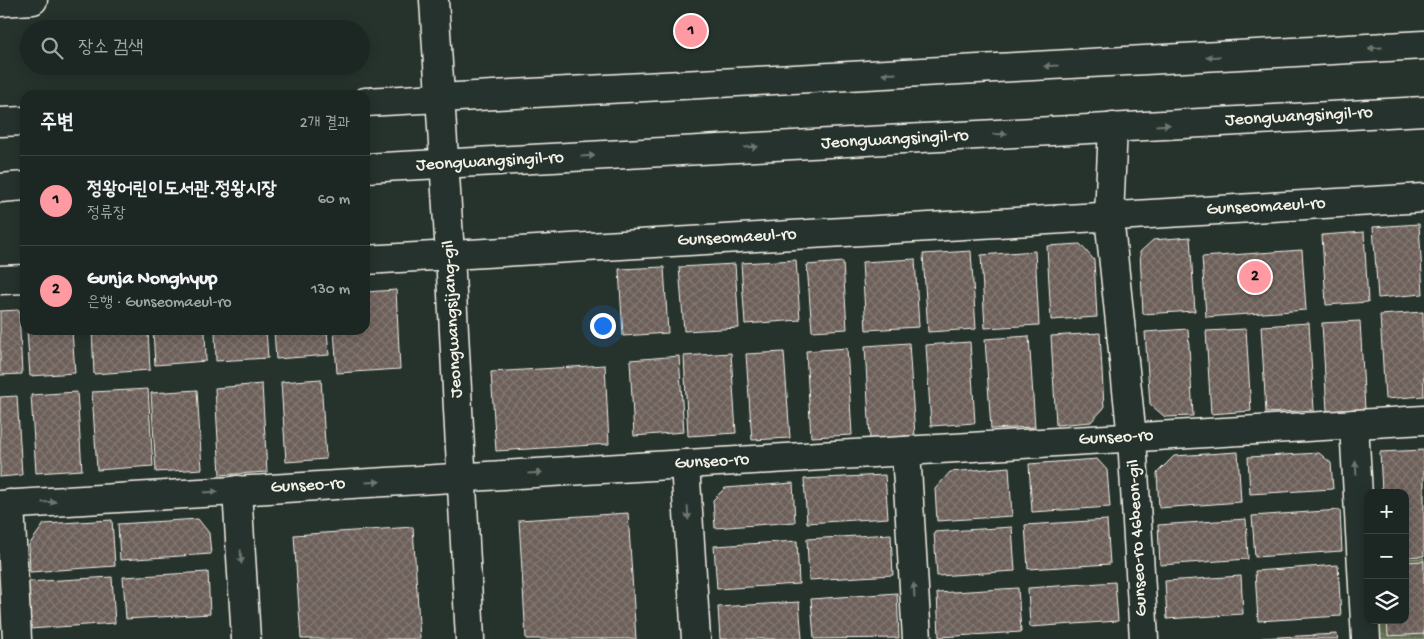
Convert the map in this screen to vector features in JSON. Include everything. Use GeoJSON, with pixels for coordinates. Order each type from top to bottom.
{"type":"FeatureCollection","features":[{"type":"Feature","properties":{"kind":"street"},"geometry":{"type":"LineString","coordinates":[[0,2],[33,0]]}},
{"type":"Feature","properties":{"kind":"street","name":"Jeongwangsijang-gil"},"geometry":{"type":"LineString","coordinates":[[434,0],[450,256],[470,639]]}},
{"type":"Feature","properties":{"kind":"street"},"geometry":{"type":"LineString","coordinates":[[370,102],[1424,45]]}},
{"type":"Feature","properties":{"kind":"street","name":"Jeongwangsingil-ro"},"geometry":{"type":"LineString","coordinates":[[370,168],[1424,111]]}},
{"type":"Feature","properties":{"kind":"street"},"geometry":{"type":"LineString","coordinates":[[0,122],[20,121]]}},
{"type":"Feature","properties":{"kind":"street"},"geometry":{"type":"LineString","coordinates":[[1113,128],[1109,216],[1132,438]]}},
{"type":"Feature","properties":{"kind":"street"},"geometry":{"type":"LineString","coordinates":[[0,188],[20,186]]}},
{"type":"Feature","properties":{"kind":"street","name":"Gunseomaeul-ro"},"geometry":{"type":"LineString","coordinates":[[370,260],[1424,198]]}},
{"type":"Feature","properties":{"kind":"street"},"geometry":{"type":"LineString","coordinates":[[0,280],[20,279]]}},
{"type":"Feature","properties":{"kind":"street","name":"Gunseo-ro"},"geometry":{"type":"LineString","coordinates":[[5,504],[1424,420]]}},
{"type":"Feature","properties":{"kind":"street"},"geometry":{"type":"LineString","coordinates":[[1354,424],[1366,639]]}},
{"type":"Feature","properties":{"kind":"street","name":"Gunseo-ro 46beon-gil"},"geometry":{"type":"LineString","coordinates":[[1132,438],[1144,639]]}},
{"type":"Feature","properties":{"kind":"street"},"geometry":{"type":"LineString","coordinates":[[906,451],[917,639]]}},
{"type":"Feature","properties":{"kind":"street"},"geometry":{"type":"LineString","coordinates":[[685,464],[696,639]]}},
{"type":"Feature","properties":{"kind":"street"},"geometry":{"type":"LineString","coordinates":[[237,490],[246,639]]}},
{"type":"Feature","properties":{"kind":"street"},"geometry":{"type":"LineString","coordinates":[[5,504],[17,639]]}},
{"type":"Feature","properties":{"kind":"green space"},"geometry":{"type":"Polygon","coordinates":[[[1424,558],[1424,639],[1377,639],[1376,624],[1409,624],[1409,559],[1424,558]]]}},
{"type":"Feature","properties":{"kind":"building"},"geometry":{"type":"Polygon","coordinates":[[[1419,224],[1423,294],[1378,298],[1373,227],[1419,224]]]}},
{"type":"Feature","properties":{"kind":"building"},"geometry":{"type":"Polygon","coordinates":[[[1364,232],[1368,302],[1326,305],[1322,235],[1364,232]]]}},
{"type":"Feature","properties":{"kind":"building"},"geometry":{"type":"Polygon","coordinates":[[[1190,237],[1195,311],[1143,314],[1140,252],[1153,240],[1190,237]]]}},
{"type":"Feature","properties":{"kind":"building"},"geometry":{"type":"Polygon","coordinates":[[[1080,244],[1094,260],[1097,317],[1051,320],[1047,246],[1080,244]]]}},
{"type":"Feature","properties":{"kind":"building"},"geometry":{"type":"Polygon","coordinates":[[[1302,250],[1306,310],[1206,317],[1202,257],[1302,250]]]}},
{"type":"Feature","properties":{"kind":"building"},"geometry":{"type":"Polygon","coordinates":[[[971,251],[976,329],[928,332],[923,254],[971,251]]]}},
{"type":"Feature","properties":{"kind":"building"},"geometry":{"type":"Polygon","coordinates":[[[1035,251],[1039,325],[985,328],[981,255],[1035,251]]]}},
{"type":"Feature","properties":{"kind":"building"},"geometry":{"type":"Polygon","coordinates":[[[915,259],[919,327],[866,330],[862,262],[915,259]]]}},
{"type":"Feature","properties":{"kind":"building"},"geometry":{"type":"Polygon","coordinates":[[[796,260],[800,320],[745,324],[741,263],[796,260]]]}},
{"type":"Feature","properties":{"kind":"building"},"geometry":{"type":"Polygon","coordinates":[[[843,262],[847,329],[812,331],[807,265],[843,262]]]}},
{"type":"Feature","properties":{"kind":"building"},"geometry":{"type":"Polygon","coordinates":[[[735,264],[739,328],[684,331],[679,267],[735,264]]]}},
{"type":"Feature","properties":{"kind":"building"},"geometry":{"type":"Polygon","coordinates":[[[664,267],[668,333],[623,336],[619,269],[664,267]]]}},
{"type":"Feature","properties":{"kind":"building"},"geometry":{"type":"Polygon","coordinates":[[[396,290],[400,369],[337,373],[334,335],[370,335],[370,292],[396,290]]]}},
{"type":"Feature","properties":{"kind":"building"},"geometry":{"type":"Polygon","coordinates":[[[19,310],[22,374],[0,375],[0,311],[19,310]]]}},
{"type":"Feature","properties":{"kind":"building"},"geometry":{"type":"Polygon","coordinates":[[[1423,312],[1424,396],[1385,399],[1380,315],[1423,312]]]}},
{"type":"Feature","properties":{"kind":"building"},"geometry":{"type":"Polygon","coordinates":[[[1360,321],[1365,409],[1327,411],[1322,323],[1360,321]]]}},
{"type":"Feature","properties":{"kind":"building"},"geometry":{"type":"Polygon","coordinates":[[[1309,323],[1314,410],[1266,413],[1261,326],[1309,323]]]}},
{"type":"Feature","properties":{"kind":"building"},"geometry":{"type":"Polygon","coordinates":[[[1188,329],[1193,416],[1165,417],[1150,404],[1145,332],[1188,329]]]}},
{"type":"Feature","properties":{"kind":"building"},"geometry":{"type":"Polygon","coordinates":[[[1246,329],[1251,411],[1211,414],[1206,331],[1246,329]]]}},
{"type":"Feature","properties":{"kind":"building"},"geometry":{"type":"Polygon","coordinates":[[[1100,333],[1104,408],[1091,422],[1056,425],[1051,336],[1100,333]]]}},
{"type":"Feature","properties":{"kind":"building"},"geometry":{"type":"Polygon","coordinates":[[[27,335],[72,335],[75,373],[30,376],[27,335]]]}},
{"type":"Feature","properties":{"kind":"building"},"geometry":{"type":"Polygon","coordinates":[[[92,335],[148,335],[150,370],[94,374],[92,335]]]}},
{"type":"Feature","properties":{"kind":"building"},"geometry":{"type":"Polygon","coordinates":[[[153,335],[205,335],[206,361],[155,365],[153,335]]]}},
{"type":"Feature","properties":{"kind":"building"},"geometry":{"type":"Polygon","coordinates":[[[215,335],[266,335],[268,358],[216,361],[215,335]]]}},
{"type":"Feature","properties":{"kind":"building"},"geometry":{"type":"Polygon","coordinates":[[[274,335],[327,335],[329,355],[276,359],[274,335]]]}},
{"type":"Feature","properties":{"kind":"building"},"geometry":{"type":"Polygon","coordinates":[[[1029,336],[1035,427],[991,429],[985,339],[1029,336]]]}},
{"type":"Feature","properties":{"kind":"building"},"geometry":{"type":"Polygon","coordinates":[[[970,342],[975,423],[931,426],[926,345],[970,342]]]}},
{"type":"Feature","properties":{"kind":"building"},"geometry":{"type":"Polygon","coordinates":[[[909,343],[915,436],[870,439],[865,346],[909,343]]]}},
{"type":"Feature","properties":{"kind":"building"},"geometry":{"type":"Polygon","coordinates":[[[847,348],[852,435],[811,437],[806,351],[847,348]]]}},
{"type":"Feature","properties":{"kind":"building"},"geometry":{"type":"Polygon","coordinates":[[[784,352],[790,438],[752,440],[746,354],[784,352]]]}},
{"type":"Feature","properties":{"kind":"building"},"geometry":{"type":"Polygon","coordinates":[[[731,353],[736,433],[688,436],[684,356],[731,353]]]}},
{"type":"Feature","properties":{"kind":"building"},"geometry":{"type":"Polygon","coordinates":[[[679,356],[684,432],[634,436],[630,360],[679,356]]]}},
{"type":"Feature","properties":{"kind":"building"},"geometry":{"type":"Polygon","coordinates":[[[605,365],[609,444],[496,451],[491,372],[605,365]]]}},
{"type":"Feature","properties":{"kind":"building"},"geometry":{"type":"Polygon","coordinates":[[[321,379],[326,459],[286,462],[281,382],[321,379]]]}},
{"type":"Feature","properties":{"kind":"building"},"geometry":{"type":"Polygon","coordinates":[[[262,384],[267,472],[220,475],[215,388],[262,384]]]}},
{"type":"Feature","properties":{"kind":"building"},"geometry":{"type":"Polygon","coordinates":[[[148,389],[153,466],[97,470],[92,392],[148,389]]]}},
{"type":"Feature","properties":{"kind":"building"},"geometry":{"type":"Polygon","coordinates":[[[197,390],[202,469],[156,472],[151,393],[197,390]]]}},
{"type":"Feature","properties":{"kind":"building"},"geometry":{"type":"Polygon","coordinates":[[[77,392],[82,470],[36,473],[31,395],[77,392]]]}},
{"type":"Feature","properties":{"kind":"building"},"geometry":{"type":"Polygon","coordinates":[[[17,396],[22,475],[0,477],[0,397],[17,396]]]}},
{"type":"Feature","properties":{"kind":"building"},"geometry":{"type":"Polygon","coordinates":[[[1424,450],[1424,556],[1409,557],[1409,489],[1382,489],[1380,452],[1424,450]]]}},
{"type":"Feature","properties":{"kind":"building"},"geometry":{"type":"Polygon","coordinates":[[[1238,452],[1241,502],[1159,508],[1157,473],[1174,456],[1238,452]]]}},
{"type":"Feature","properties":{"kind":"building"},"geometry":{"type":"Polygon","coordinates":[[[1319,453],[1331,463],[1333,489],[1250,494],[1248,457],[1319,453]]]}},
{"type":"Feature","properties":{"kind":"building"},"geometry":{"type":"Polygon","coordinates":[[[1097,459],[1107,470],[1110,507],[1032,512],[1029,464],[1097,459]]]}},
{"type":"Feature","properties":{"kind":"building"},"geometry":{"type":"Polygon","coordinates":[[[1009,467],[1012,516],[937,521],[935,489],[950,472],[1009,467]]]}},
{"type":"Feature","properties":{"kind":"building"},"geometry":{"type":"Polygon","coordinates":[[[885,475],[888,518],[807,523],[804,479],[885,475]]]}},
{"type":"Feature","properties":{"kind":"building"},"geometry":{"type":"Polygon","coordinates":[[[793,483],[795,522],[715,528],[713,500],[725,488],[793,483]]]}},
{"type":"Feature","properties":{"kind":"building"},"geometry":{"type":"Polygon","coordinates":[[[1340,510],[1342,551],[1255,557],[1252,516],[1340,510]]]}},
{"type":"Feature","properties":{"kind":"building"},"geometry":{"type":"Polygon","coordinates":[[[628,513],[636,639],[526,639],[519,520],[628,513]]]}},
{"type":"Feature","properties":{"kind":"building"},"geometry":{"type":"Polygon","coordinates":[[[198,519],[209,533],[211,554],[120,560],[118,524],[198,519]]]}},
{"type":"Feature","properties":{"kind":"building"},"geometry":{"type":"Polygon","coordinates":[[[1246,519],[1248,559],[1160,565],[1158,525],[1246,519]]]}},
{"type":"Feature","properties":{"kind":"building"},"geometry":{"type":"Polygon","coordinates":[[[112,520],[115,566],[30,572],[29,545],[44,524],[112,520]]]}},
{"type":"Feature","properties":{"kind":"building"},"geometry":{"type":"Polygon","coordinates":[[[1107,520],[1110,564],[1028,569],[1025,525],[1107,520]]]}},
{"type":"Feature","properties":{"kind":"building"},"geometry":{"type":"Polygon","coordinates":[[[413,527],[420,639],[301,639],[294,535],[413,527]]]}},
{"type":"Feature","properties":{"kind":"building"},"geometry":{"type":"Polygon","coordinates":[[[1012,527],[1015,571],[937,576],[934,532],[1012,527]]]}},
{"type":"Feature","properties":{"kind":"building"},"geometry":{"type":"Polygon","coordinates":[[[891,534],[893,575],[809,580],[807,539],[891,534]]]}},
{"type":"Feature","properties":{"kind":"building"},"geometry":{"type":"Polygon","coordinates":[[[797,541],[799,584],[717,589],[714,546],[797,541]]]}},
{"type":"Feature","properties":{"kind":"building"},"geometry":{"type":"Polygon","coordinates":[[[1424,561],[1424,634],[1388,636],[1387,624],[1409,624],[1409,562],[1424,561]]]}},
{"type":"Feature","properties":{"kind":"building"},"geometry":{"type":"Polygon","coordinates":[[[1338,565],[1341,616],[1258,621],[1255,571],[1338,565]]]}},
{"type":"Feature","properties":{"kind":"building"},"geometry":{"type":"Polygon","coordinates":[[[208,572],[210,614],[126,619],[123,577],[208,572]]]}},
{"type":"Feature","properties":{"kind":"building"},"geometry":{"type":"Polygon","coordinates":[[[1241,576],[1243,614],[1167,619],[1165,581],[1241,576]]]}},
{"type":"Feature","properties":{"kind":"building"},"geometry":{"type":"Polygon","coordinates":[[[112,577],[115,623],[30,629],[27,582],[112,577]]]}},
{"type":"Feature","properties":{"kind":"building"},"geometry":{"type":"Polygon","coordinates":[[[1115,582],[1118,621],[1030,627],[1028,588],[1115,582]]]}},
{"type":"Feature","properties":{"kind":"building"},"geometry":{"type":"Polygon","coordinates":[[[1018,588],[1021,632],[939,637],[937,593],[1018,588]]]}},
{"type":"Feature","properties":{"kind":"building"},"geometry":{"type":"Polygon","coordinates":[[[897,593],[899,638],[814,639],[811,599],[897,593]]]}},
{"type":"Feature","properties":{"kind":"building"},"geometry":{"type":"Polygon","coordinates":[[[799,602],[802,639],[720,639],[718,607],[799,602]]]}},
{"type":"Feature","properties":{"kind":"building"},"geometry":{"type":"Polygon","coordinates":[[[1337,634],[1338,639],[1261,639],[1261,638],[1337,634]]]}},
{"type":"Feature","properties":{"kind":"place","name":"정왕어린이도서관.정왕시장"},"geometry":{"type":"Point","coordinates":[691,31]}},
{"type":"Feature","properties":{"kind":"place","name":"Gunja Nonghyup"},"geometry":{"type":"Point","coordinates":[1255,277]}}]}
